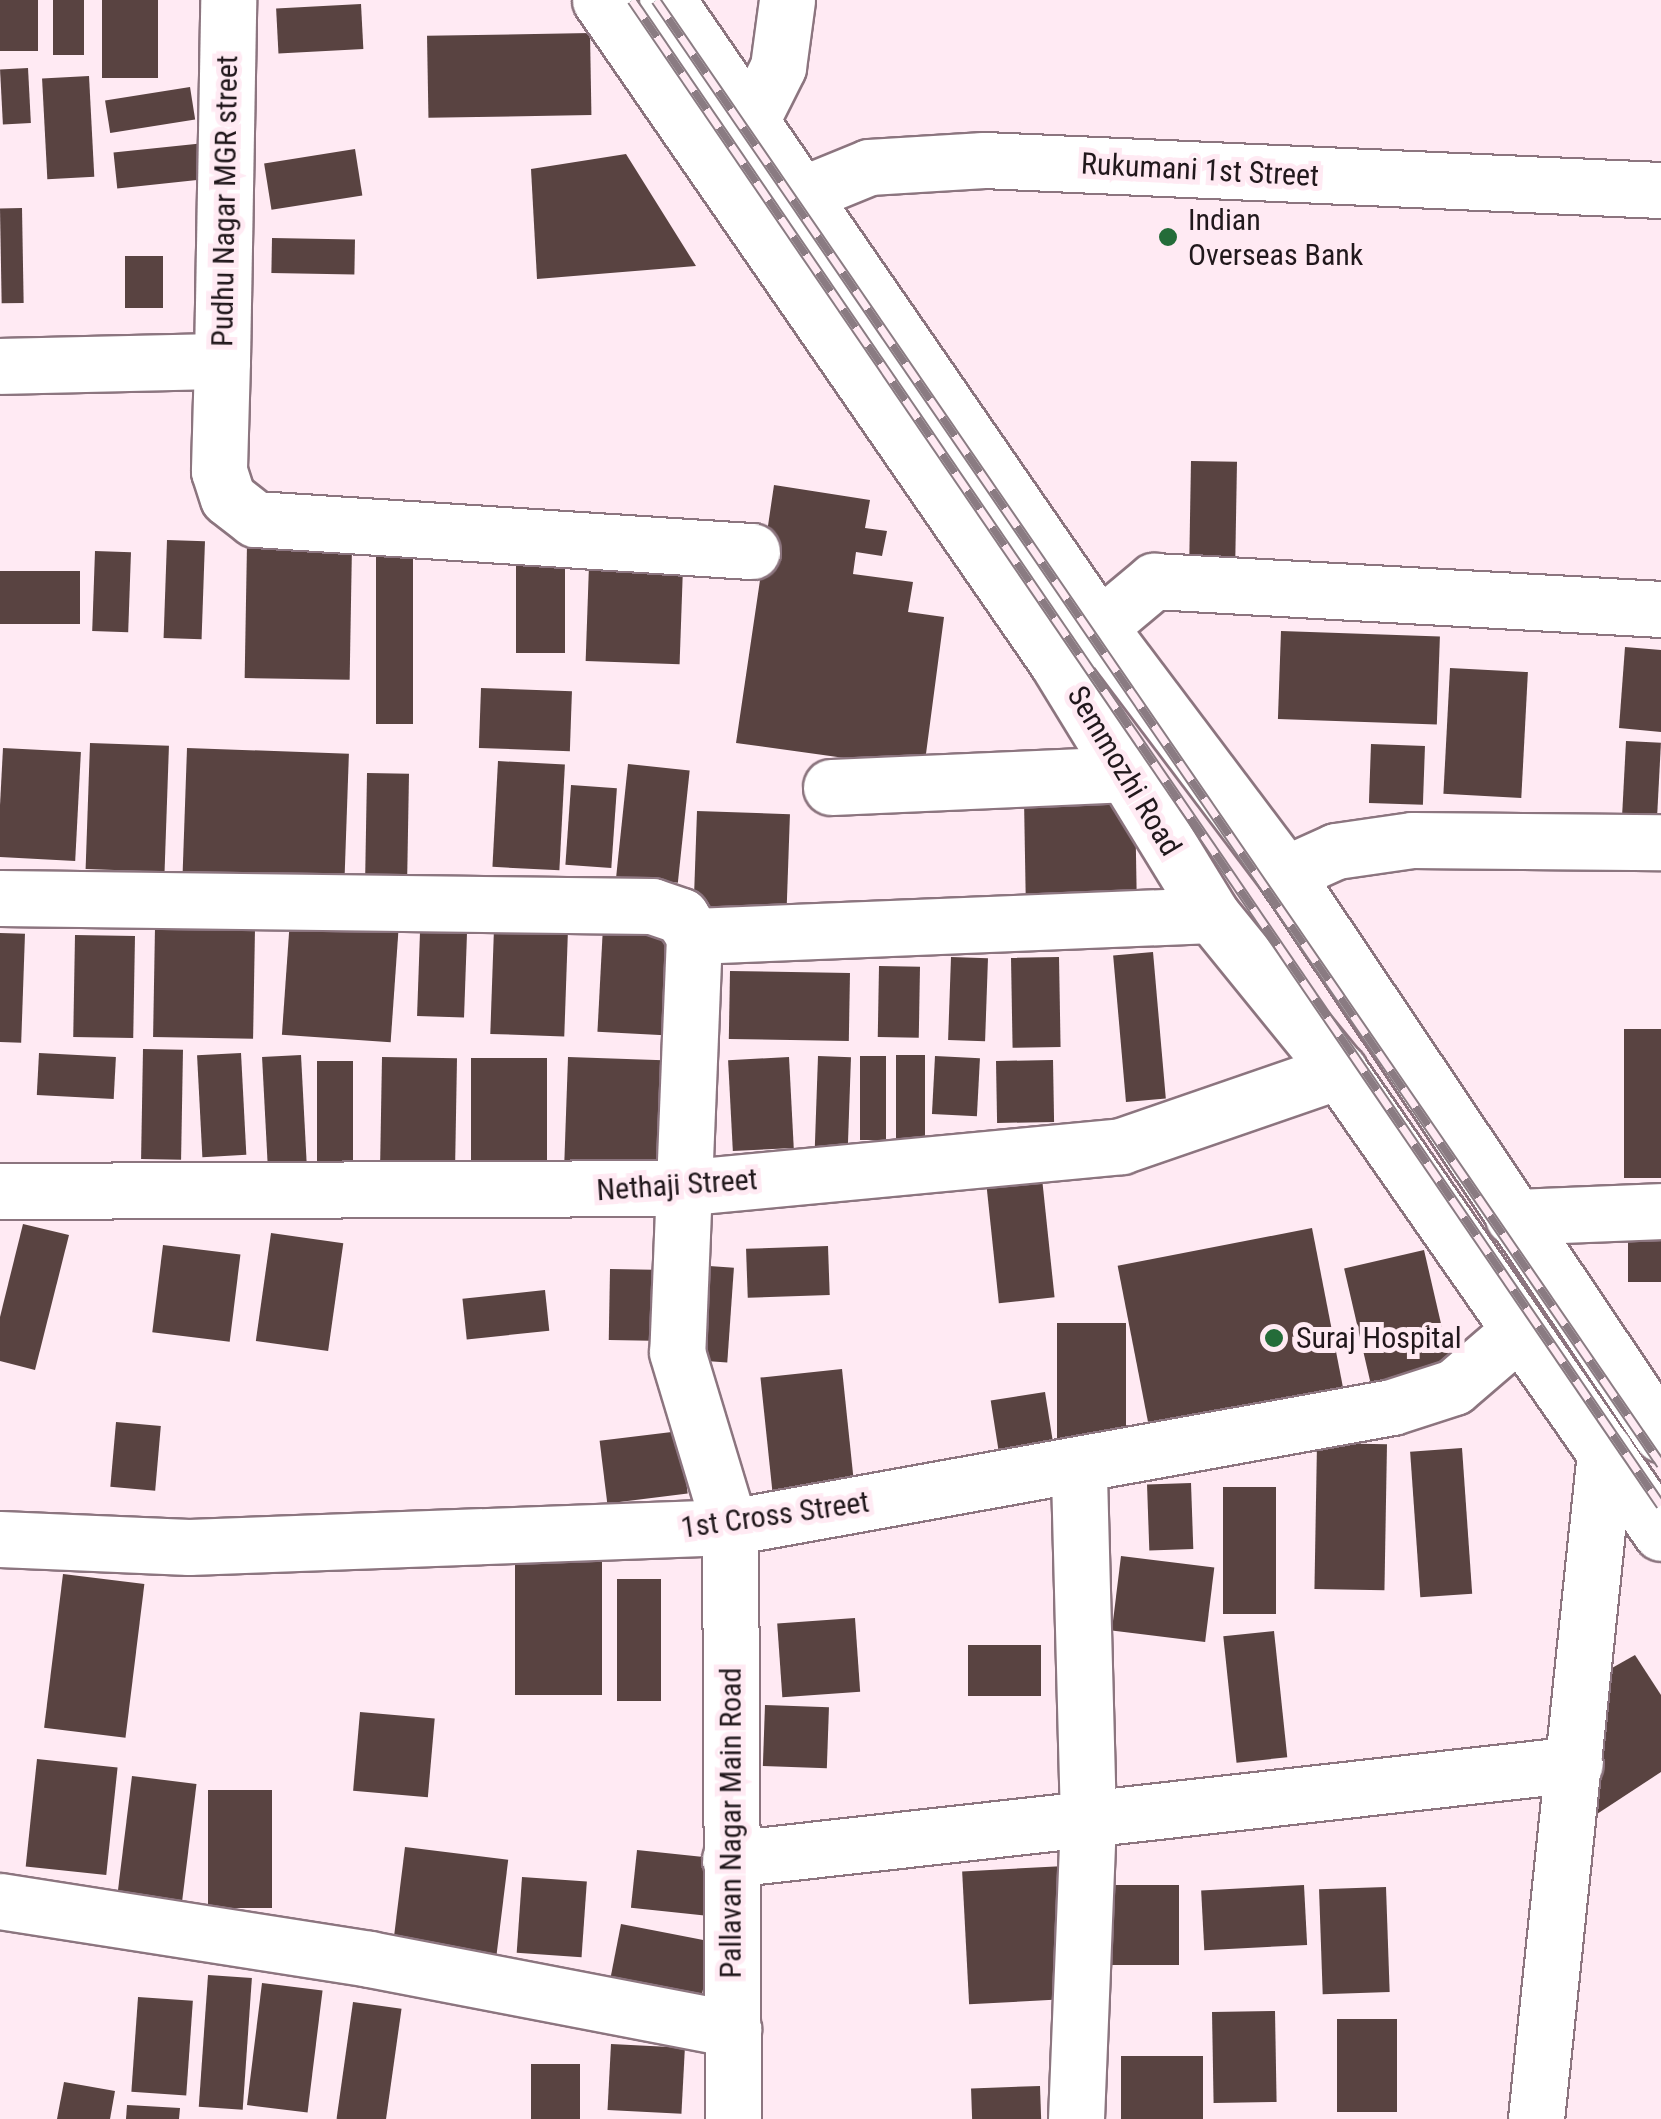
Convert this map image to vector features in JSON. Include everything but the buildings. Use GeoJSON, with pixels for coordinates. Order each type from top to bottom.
{"type":"FeatureCollection","features":[{"type":"Feature","properties":{"kind":"street","name":"Pudhu Nagar MGR street"},"geometry":{"type":"LineString","coordinates":[[0,366],[222,361],[228,0]]}},
{"type":"Feature","properties":{"kind":"street","name":"Semmozhi Road"},"geometry":{"type":"LineString","coordinates":[[600,0],[712,162],[773,204],[1285,874],[1661,1434]]}},
{"type":"Feature","properties":{"kind":"street","name":"Semmozhi Road"},"geometry":{"type":"LineString","coordinates":[[668,0],[750,123],[773,204],[1212,915],[1339,1071],[1661,1532]]}},
{"type":"Feature","properties":{"kind":"street"},"geometry":{"type":"LineString","coordinates":[[712,162],[750,123],[778,67],[787,0]]}},
{"type":"Feature","properties":{"kind":"street","name":"Rukumani 1st Street"},"geometry":{"type":"LineString","coordinates":[[773,204],[869,168],[984,160],[1661,190]]}},
{"type":"Feature","properties":{"kind":"street"},"geometry":{"type":"LineString","coordinates":[[222,361],[219,472],[228,498],[254,519],[752,550]]}},
{"type":"Feature","properties":{"kind":"street"},"geometry":{"type":"LineString","coordinates":[[1057,662],[1102,631],[1154,581],[1661,609]]}},
{"type":"Feature","properties":{"kind":"street"},"geometry":{"type":"LineString","coordinates":[[831,787],[1124,774]]}},
{"type":"Feature","properties":{"kind":"street"},"geometry":{"type":"LineString","coordinates":[[1285,874],[1336,851],[1412,840],[1661,842]]}},
{"type":"Feature","properties":{"kind":"street"},"geometry":{"type":"LineString","coordinates":[[0,898],[652,906],[681,916],[694,936],[1212,915]]}},
{"type":"Feature","properties":{"kind":"street","name":"Pallavan Nagar Main Road"},"geometry":{"type":"LineString","coordinates":[[694,936],[679,1188],[677,1352],[730,1527],[732,2119]]}},
{"type":"Feature","properties":{"kind":"street","name":"Nethaji Street"},"geometry":{"type":"LineString","coordinates":[[0,1191],[679,1188],[1120,1146],[1339,1071]]}},
{"type":"Feature","properties":{"kind":"street"},"geometry":{"type":"LineString","coordinates":[[1513,1217],[1661,1212]]}},
{"type":"Feature","properties":{"kind":"street","name":"1st Cross Street"},"geometry":{"type":"LineString","coordinates":[[0,1539],[188,1547],[730,1527],[1078,1467],[1392,1407],[1454,1387],[1519,1332]]}},
{"type":"Feature","properties":{"kind":"street"},"geometry":{"type":"LineString","coordinates":[[1536,2119],[1605,1452]]}},
{"type":"Feature","properties":{"kind":"street"},"geometry":{"type":"LineString","coordinates":[[1076,2119],[1088,1819],[1078,1467]]}},
{"type":"Feature","properties":{"kind":"street"},"geometry":{"type":"LineString","coordinates":[[730,1859],[1575,1764]]}},
{"type":"Feature","properties":{"kind":"street"},"geometry":{"type":"LineString","coordinates":[[0,1901],[369,1960],[733,2030]]}},
{"type":"Feature","properties":{"kind":"railway"},"geometry":{"type":"LineString","coordinates":[[632,0],[1661,1505]]}},
{"type":"Feature","properties":{"kind":"railway"},"geometry":{"type":"LineString","coordinates":[[656,0],[1661,1464]]}},
{"type":"Feature","properties":{"kind":"place","name":"Indian Overseas Bank"},"geometry":{"type":"Point","coordinates":[1168,237]}},
{"type":"Feature","properties":{"kind":"place","name":"Suraj Hospital"},"geometry":{"type":"Point","coordinates":[1274,1338]}}]}
